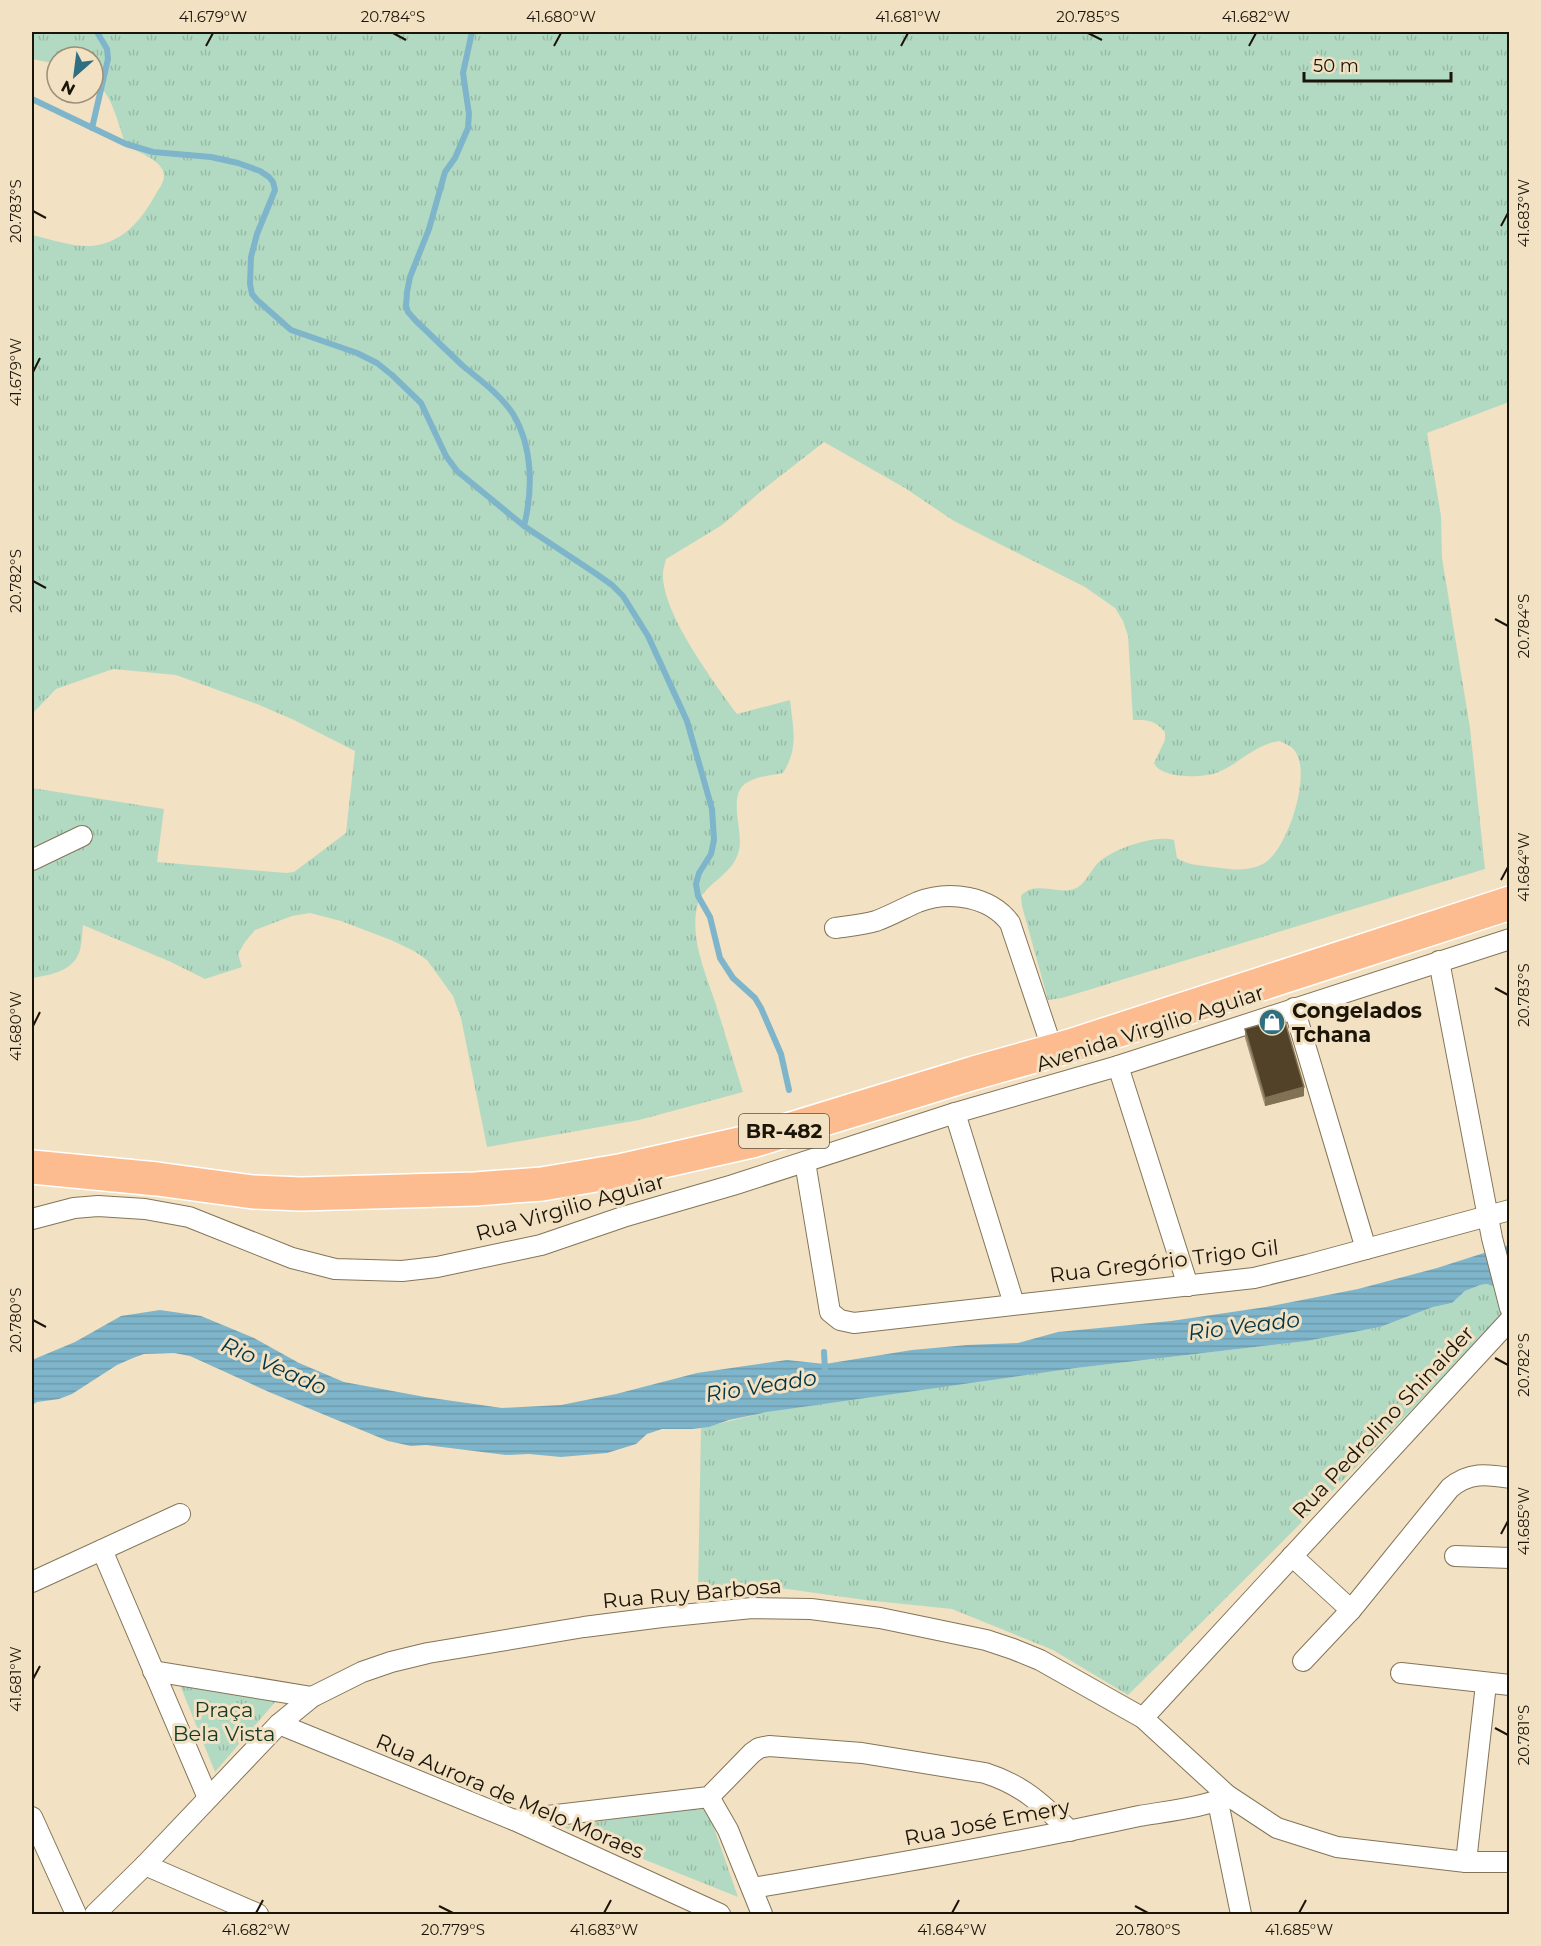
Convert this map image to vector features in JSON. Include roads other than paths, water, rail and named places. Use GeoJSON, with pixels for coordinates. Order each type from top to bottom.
{"type":"FeatureCollection","features":[{"type":"Feature","properties":{"kind":"highway","name":"BR-482"},"geometry":{"type":"LineString","coordinates":[[32,1167],[157,1179],[254,1192],[301,1194],[408,1192],[542,1184],[619,1171],[752,1141],[1053,1051],[1509,903]]}},
{"type":"Feature","properties":{"kind":"street"},"geometry":{"type":"LineString","coordinates":[[32,860],[82,836]]}},
{"type":"Feature","properties":{"kind":"street"},"geometry":{"type":"LineString","coordinates":[[835,928],[874,922],[919,901],[938,897],[977,900],[993,906],[1003,913],[1010,923],[1053,1051]]}},
{"type":"Feature","properties":{"kind":"street","name":"Avenida Virgilio Aguiar"},"geometry":{"type":"LineString","coordinates":[[805,1162],[955,1113],[1118,1066],[1509,939]]}},
{"type":"Feature","properties":{"kind":"street"},"geometry":{"type":"LineString","coordinates":[[1439,961],[1487,1215],[1509,1308]]}},
{"type":"Feature","properties":{"kind":"street"},"geometry":{"type":"LineString","coordinates":[[1294,1008],[1366,1249]]}},
{"type":"Feature","properties":{"kind":"street"},"geometry":{"type":"LineString","coordinates":[[1118,1066],[1188,1286]]}},
{"type":"Feature","properties":{"kind":"street"},"geometry":{"type":"LineString","coordinates":[[955,1113],[1014,1304]]}},
{"type":"Feature","properties":{"kind":"street","name":"Rua Gregório Trigo Gil"},"geometry":{"type":"LineString","coordinates":[[805,1162],[830,1311],[840,1320],[854,1323],[1254,1278],[1509,1210]]}},
{"type":"Feature","properties":{"kind":"street","name":"Rua Virgilio Aguiar"},"geometry":{"type":"LineString","coordinates":[[32,1219],[74,1208],[98,1206],[166,1212],[189,1217],[292,1258],[335,1269],[402,1270],[437,1267],[541,1245],[623,1217],[805,1162]]}},
{"type":"Feature","properties":{"kind":"street","name":"Rua Pedrolino Shinaider"},"geometry":{"type":"LineString","coordinates":[[1143,1718],[1509,1320]]}},
{"type":"Feature","properties":{"kind":"street"},"geometry":{"type":"LineString","coordinates":[[1303,1661],[1351,1610],[1450,1488],[1467,1477],[1478,1474],[1509,1478]]}},
{"type":"Feature","properties":{"kind":"street"},"geometry":{"type":"LineString","coordinates":[[32,1582],[180,1514]]}},
{"type":"Feature","properties":{"kind":"street"},"geometry":{"type":"LineString","coordinates":[[102,1550],[208,1798]]}},
{"type":"Feature","properties":{"kind":"street"},"geometry":{"type":"LineString","coordinates":[[1292,1556],[1351,1610]]}},
{"type":"Feature","properties":{"kind":"street"},"geometry":{"type":"LineString","coordinates":[[1455,1556],[1509,1558]]}},
{"type":"Feature","properties":{"kind":"street","name":"Rua Ruy Barbosa"},"geometry":{"type":"LineString","coordinates":[[96,1914],[279,1724],[312,1697],[362,1672],[428,1653],[662,1617],[752,1608],[811,1609],[880,1618],[986,1640],[1013,1648],[1040,1660],[1143,1718],[1223,1798],[1277,1828],[1337,1847],[1466,1862],[1509,1862]]}},
{"type":"Feature","properties":{"kind":"street"},"geometry":{"type":"LineString","coordinates":[[153,1671],[312,1697]]}},
{"type":"Feature","properties":{"kind":"street"},"geometry":{"type":"LineString","coordinates":[[1401,1673],[1509,1685]]}},
{"type":"Feature","properties":{"kind":"street"},"geometry":{"type":"LineString","coordinates":[[1466,1862],[1486,1684]]}},
{"type":"Feature","properties":{"kind":"street","name":"Rua Aurora de Melo Moraes"},"geometry":{"type":"LineString","coordinates":[[279,1724],[514,1820],[720,1914]]}},
{"type":"Feature","properties":{"kind":"street"},"geometry":{"type":"LineString","coordinates":[[514,1820],[709,1797],[752,1753],[759,1748],[769,1746],[862,1754],[985,1773],[1001,1778],[1030,1794],[1070,1832]]}},
{"type":"Feature","properties":{"kind":"street"},"geometry":{"type":"LineString","coordinates":[[709,1797],[728,1830],[762,1914]]}},
{"type":"Feature","properties":{"kind":"street"},"geometry":{"type":"LineString","coordinates":[[1223,1798],[1241,1914]]}},
{"type":"Feature","properties":{"kind":"street","name":"Rua José Emery"},"geometry":{"type":"LineString","coordinates":[[753,1888],[1070,1832],[1223,1798]]}},
{"type":"Feature","properties":{"kind":"street"},"geometry":{"type":"LineString","coordinates":[[32,1817],[76,1914]]}},
{"type":"Feature","properties":{"kind":"street"},"geometry":{"type":"LineString","coordinates":[[145,1865],[258,1914]]}},
{"type":"Feature","properties":{"kind":"water","name":"Rio Veado"},"geometry":{"type":"Polygon","coordinates":[[[1509,1245],[1509,1291],[1487,1284],[1480,1285],[1465,1291],[1452,1303],[1433,1307],[1380,1327],[1307,1341],[1076,1368],[767,1412],[709,1427],[662,1429],[647,1434],[636,1444],[607,1453],[561,1457],[529,1454],[506,1455],[426,1445],[411,1446],[388,1441],[269,1392],[190,1356],[174,1353],[144,1354],[133,1358],[117,1365],[72,1394],[32,1405],[32,1360],[75,1342],[121,1316],[160,1310],[201,1316],[254,1338],[299,1363],[344,1382],[502,1408],[561,1405],[616,1394],[697,1373],[787,1360],[825,1364],[912,1350],[1018,1343],[1058,1332],[1171,1321],[1266,1307],[1358,1289],[1437,1268],[1509,1245]]]}},
{"type":"Feature","properties":{"kind":"waterway"},"geometry":{"type":"LineString","coordinates":[[92,128],[108,59],[107,49],[97,32]]}},
{"type":"Feature","properties":{"kind":"waterway"},"geometry":{"type":"LineString","coordinates":[[472,32],[463,73],[469,114],[468,128],[455,158],[445,172],[429,229],[410,277],[406,306],[416,321],[496,394],[508,407],[520,427],[528,454],[530,483],[524,526]]}},
{"type":"Feature","properties":{"kind":"waterway"},"geometry":{"type":"LineString","coordinates":[[32,99],[126,144],[153,152],[211,157],[238,163],[269,177],[275,190],[257,234],[251,257],[250,284],[252,294],[257,300],[291,330],[357,353],[377,363],[392,375],[421,403],[446,456],[457,471],[524,526],[612,585],[623,596],[648,636],[687,721],[712,809],[714,840],[711,854],[699,873],[696,884],[698,896],[710,917],[720,958],[733,978],[755,998],[761,1008],[781,1054],[789,1090]]}},
{"type":"Feature","properties":{"kind":"waterway","name":"Rio Veado"},"geometry":{"type":"LineString","coordinates":[[824,1352],[825,1370]]}},
{"type":"Feature","properties":{"kind":"place","name":"Congelados Tchana"},"geometry":{"type":"Point","coordinates":[1272,1022]}},
{"type":"Feature","properties":{"kind":"park label","name":"Praça Bela Vista"},"geometry":{"type":"Point","coordinates":[224,1721]}}]}
